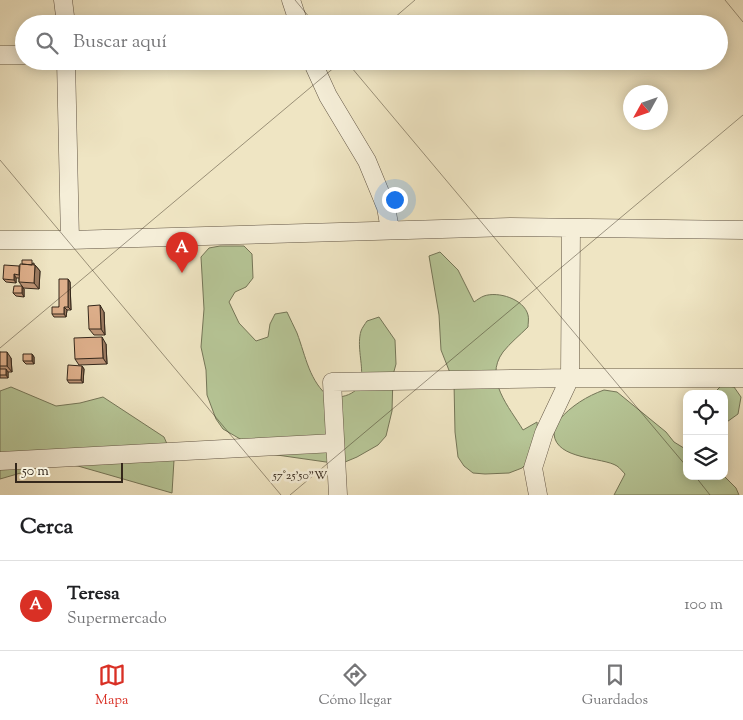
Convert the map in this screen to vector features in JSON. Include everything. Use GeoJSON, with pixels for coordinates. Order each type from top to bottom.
{"type":"FeatureCollection","features":[{"type":"Feature","properties":{"kind":"street"},"geometry":{"type":"LineString","coordinates":[[63,0],[65,15]]}},
{"type":"Feature","properties":{"kind":"street"},"geometry":{"type":"LineString","coordinates":[[290,0],[296,15]]}},
{"type":"Feature","properties":{"kind":"street"},"geometry":{"type":"LineString","coordinates":[[0,55],[15,55]]}},
{"type":"Feature","properties":{"kind":"street"},"geometry":{"type":"LineString","coordinates":[[66,70],[70,240]]}},
{"type":"Feature","properties":{"kind":"street"},"geometry":{"type":"LineString","coordinates":[[316,70],[328,96],[367,161],[386,207],[390,230]]}},
{"type":"Feature","properties":{"kind":"street"},"geometry":{"type":"LineString","coordinates":[[0,240],[70,240],[511,227],[743,230]]}},
{"type":"Feature","properties":{"kind":"street"},"geometry":{"type":"LineString","coordinates":[[538,495],[533,468],[544,433],[570,378],[570,228]]}},
{"type":"Feature","properties":{"kind":"street"},"geometry":{"type":"LineString","coordinates":[[338,495],[332,382],[570,378],[743,378]]}},
{"type":"Feature","properties":{"kind":"street"},"geometry":{"type":"LineString","coordinates":[[0,461],[335,443]]}},
{"type":"Feature","properties":{"kind":"green space"},"geometry":{"type":"Polygon","coordinates":[[[244,246],[252,254],[253,278],[246,287],[235,292],[229,302],[239,323],[256,341],[268,337],[270,324],[275,314],[287,312],[317,384],[330,398],[346,396],[355,390],[360,383],[362,374],[359,342],[361,331],[367,321],[379,317],[395,340],[396,364],[393,375],[392,411],[386,436],[378,445],[345,462],[333,463],[270,454],[259,450],[223,429],[216,419],[207,395],[206,370],[201,347],[204,309],[201,257],[209,248],[244,246]]]}},
{"type":"Feature","properties":{"kind":"green space"},"geometry":{"type":"Polygon","coordinates":[[[440,252],[458,270],[474,302],[483,296],[503,296],[516,301],[526,309],[528,315],[528,327],[503,352],[496,372],[497,383],[501,393],[523,430],[537,422],[538,436],[531,459],[522,468],[509,473],[473,473],[464,466],[458,457],[455,432],[454,383],[441,350],[439,315],[429,256],[440,252]]]}},
{"type":"Feature","properties":{"kind":"green space"},"geometry":{"type":"Polygon","coordinates":[[[722,385],[734,387],[741,397],[738,414],[728,421],[728,390],[717,390],[722,385]]]}},
{"type":"Feature","properties":{"kind":"green space"},"geometry":{"type":"Polygon","coordinates":[[[11,387],[56,406],[80,403],[103,397],[164,437],[174,460],[172,493],[78,466],[55,463],[0,479],[0,391],[11,387]]]}},
{"type":"Feature","properties":{"kind":"green space"},"geometry":{"type":"Polygon","coordinates":[[[604,390],[617,392],[666,432],[674,442],[683,448],[683,480],[728,480],[736,488],[739,495],[614,495],[625,474],[617,466],[610,463],[581,456],[563,449],[557,442],[554,434],[559,420],[574,406],[591,395],[604,390]]]}},
{"type":"Feature","properties":{"kind":"building"},"geometry":{"type":"Polygon","coordinates":[[[22,260],[32,260],[32,265],[22,264],[22,260]]]}},
{"type":"Feature","properties":{"kind":"building"},"geometry":{"type":"Polygon","coordinates":[[[20,264],[35,265],[34,283],[19,282],[20,264]]]}},
{"type":"Feature","properties":{"kind":"building"},"geometry":{"type":"Polygon","coordinates":[[[4,265],[19,266],[19,275],[14,274],[14,280],[3,279],[4,265]]]}},
{"type":"Feature","properties":{"kind":"building"},"geometry":{"type":"Polygon","coordinates":[[[59,279],[68,279],[68,307],[64,307],[64,314],[52,314],[52,307],[59,307],[59,279]]]}},
{"type":"Feature","properties":{"kind":"building"},"geometry":{"type":"Polygon","coordinates":[[[14,286],[22,286],[22,293],[13,293],[14,286]]]}},
{"type":"Feature","properties":{"kind":"building"},"geometry":{"type":"Polygon","coordinates":[[[100,305],[101,329],[89,329],[88,306],[100,305]]]}},
{"type":"Feature","properties":{"kind":"building"},"geometry":{"type":"Polygon","coordinates":[[[102,337],[103,358],[75,359],[74,338],[102,337]]]}},
{"type":"Feature","properties":{"kind":"building"},"geometry":{"type":"Polygon","coordinates":[[[0,352],[7,352],[7,366],[0,366],[0,352]]]}},
{"type":"Feature","properties":{"kind":"building"},"geometry":{"type":"Polygon","coordinates":[[[23,354],[32,354],[32,361],[23,361],[23,354]]]}},
{"type":"Feature","properties":{"kind":"building"},"geometry":{"type":"Polygon","coordinates":[[[68,365],[82,366],[81,380],[67,380],[68,365]]]}},
{"type":"Feature","properties":{"kind":"building"},"geometry":{"type":"Polygon","coordinates":[[[0,369],[6,369],[6,375],[0,375],[0,369]]]}},
{"type":"Feature","properties":{"kind":"place","name":"Teresa"},"geometry":{"type":"Point","coordinates":[182,273]}}]}
